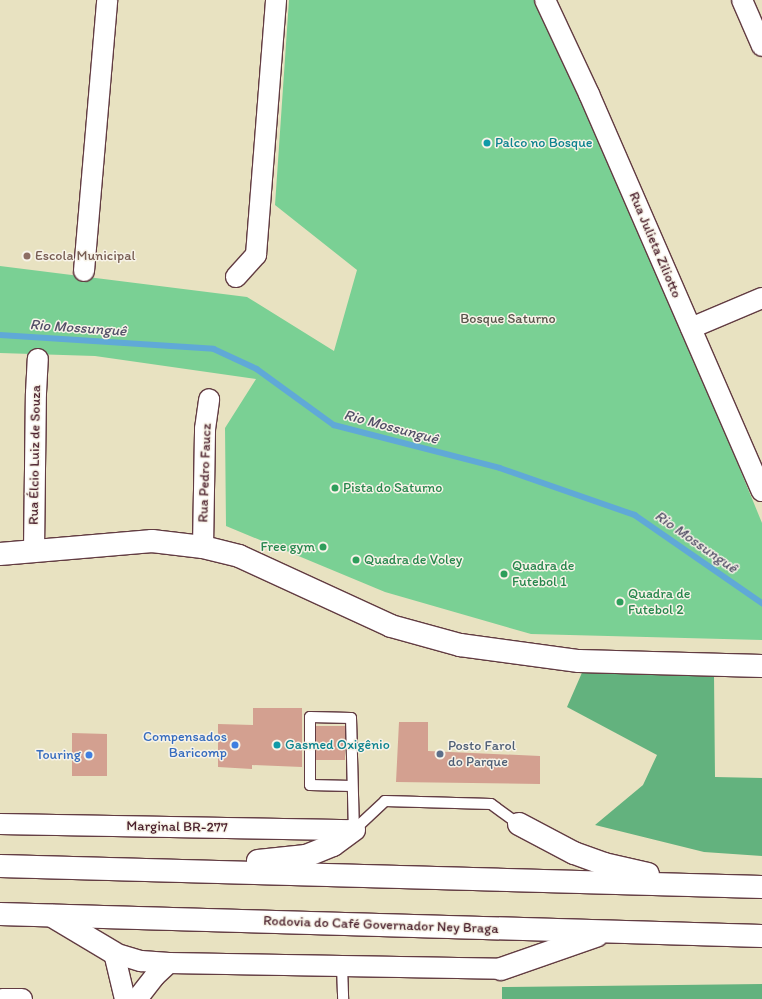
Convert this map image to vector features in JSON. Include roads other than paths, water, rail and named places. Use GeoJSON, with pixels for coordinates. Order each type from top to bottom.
{"type":"FeatureCollection","features":[{"type":"Feature","properties":{"kind":"main road"},"geometry":{"type":"LineString","coordinates":[[0,554],[152,541],[203,547],[240,556],[391,626],[460,645],[579,661],[762,666]]}},
{"type":"Feature","properties":{"kind":"main road"},"geometry":{"type":"LineString","coordinates":[[519,824],[574,853],[604,864],[632,871],[716,886]]}},
{"type":"Feature","properties":{"kind":"main road"},"geometry":{"type":"LineString","coordinates":[[134,869],[274,860],[306,856],[333,846],[354,830]]}},
{"type":"Feature","properties":{"kind":"main road"},"geometry":{"type":"LineString","coordinates":[[0,866],[762,887]]}},
{"type":"Feature","properties":{"kind":"main road","name":"Rodovia do Café Governador Ney Braga"},"geometry":{"type":"LineString","coordinates":[[0,914],[762,936]]}},
{"type":"Feature","properties":{"kind":"main road"},"geometry":{"type":"LineString","coordinates":[[51,916],[114,953]]}},
{"type":"Feature","properties":{"kind":"main road"},"geometry":{"type":"LineString","coordinates":[[500,969],[610,932]]}},
{"type":"Feature","properties":{"kind":"street"},"geometry":{"type":"LineString","coordinates":[[84,271],[107,0]]}},
{"type":"Feature","properties":{"kind":"street"},"geometry":{"type":"LineString","coordinates":[[236,277],[256,255],[276,0]]}},
{"type":"Feature","properties":{"kind":"street","name":"Rua Julieta Ziliotto"},"geometry":{"type":"LineString","coordinates":[[545,0],[589,94],[762,491]]}},
{"type":"Feature","properties":{"kind":"street"},"geometry":{"type":"LineString","coordinates":[[742,0],[762,46]]}},
{"type":"Feature","properties":{"kind":"street"},"geometry":{"type":"LineString","coordinates":[[690,328],[762,298]]}},
{"type":"Feature","properties":{"kind":"street","name":"Rua Élcio Luiz de Souza"},"geometry":{"type":"LineString","coordinates":[[34,551],[36,393],[38,359]]}},
{"type":"Feature","properties":{"kind":"street","name":"Rua Pedro Faucz"},"geometry":{"type":"LineString","coordinates":[[203,547],[205,429],[208,400]]}},
{"type":"Feature","properties":{"kind":"street","name":"Marginal BR-277"},"geometry":{"type":"LineString","coordinates":[[0,824],[354,830]]}},
{"type":"Feature","properties":{"kind":"street"},"geometry":{"type":"LineString","coordinates":[[125,999],[114,953],[141,961],[169,963],[500,969]]}},
{"type":"Feature","properties":{"kind":"street"},"geometry":{"type":"LineString","coordinates":[[136,999],[155,976],[169,963]]}},
{"type":"Feature","properties":{"kind":"street"},"geometry":{"type":"LineString","coordinates":[[2,999],[22,999]]}},
{"type":"Feature","properties":{"kind":"lane"},"geometry":{"type":"LineString","coordinates":[[352,786],[310,785],[310,717],[351,718],[354,830]]}},
{"type":"Feature","properties":{"kind":"lane"},"geometry":{"type":"LineString","coordinates":[[354,830],[384,801],[491,804],[519,824]]}},
{"type":"Feature","properties":{"kind":"lane"},"geometry":{"type":"LineString","coordinates":[[342,966],[343,999]]}},
{"type":"Feature","properties":{"kind":"waterway","name":"Rio Mossunguê"},"geometry":{"type":"LineString","coordinates":[[0,335],[214,349],[257,369],[334,425],[500,468],[635,515],[762,603]]}},
{"type":"Feature","properties":{"kind":"place","name":"Palco no Bosque"},"geometry":{"type":"Point","coordinates":[487,143]}},
{"type":"Feature","properties":{"kind":"place","name":"Escola Municipal"},"geometry":{"type":"Point","coordinates":[27,256]}},
{"type":"Feature","properties":{"kind":"place","name":"Pista do Saturno"},"geometry":{"type":"Point","coordinates":[335,488]}},
{"type":"Feature","properties":{"kind":"place","name":"Free gym"},"geometry":{"type":"Point","coordinates":[323,547]}},
{"type":"Feature","properties":{"kind":"place","name":"Quadra de Voley"},"geometry":{"type":"Point","coordinates":[356,560]}},
{"type":"Feature","properties":{"kind":"place","name":"Quadra de Futebol 1"},"geometry":{"type":"Point","coordinates":[504,574]}},
{"type":"Feature","properties":{"kind":"place","name":"Quadra de Futebol 2"},"geometry":{"type":"Point","coordinates":[620,602]}},
{"type":"Feature","properties":{"kind":"place","name":"Compensados Baricomp"},"geometry":{"type":"Point","coordinates":[235,745]}},
{"type":"Feature","properties":{"kind":"place","name":"Gasmed Oxigênio"},"geometry":{"type":"Point","coordinates":[277,745]}},
{"type":"Feature","properties":{"kind":"place","name":"Posto Farol do Parque"},"geometry":{"type":"Point","coordinates":[440,754]}},
{"type":"Feature","properties":{"kind":"place","name":"Touring"},"geometry":{"type":"Point","coordinates":[89,755]}},
{"type":"Feature","properties":{"kind":"park label","name":"Bosque Saturno"},"geometry":{"type":"Point","coordinates":[508,319]}}]}
